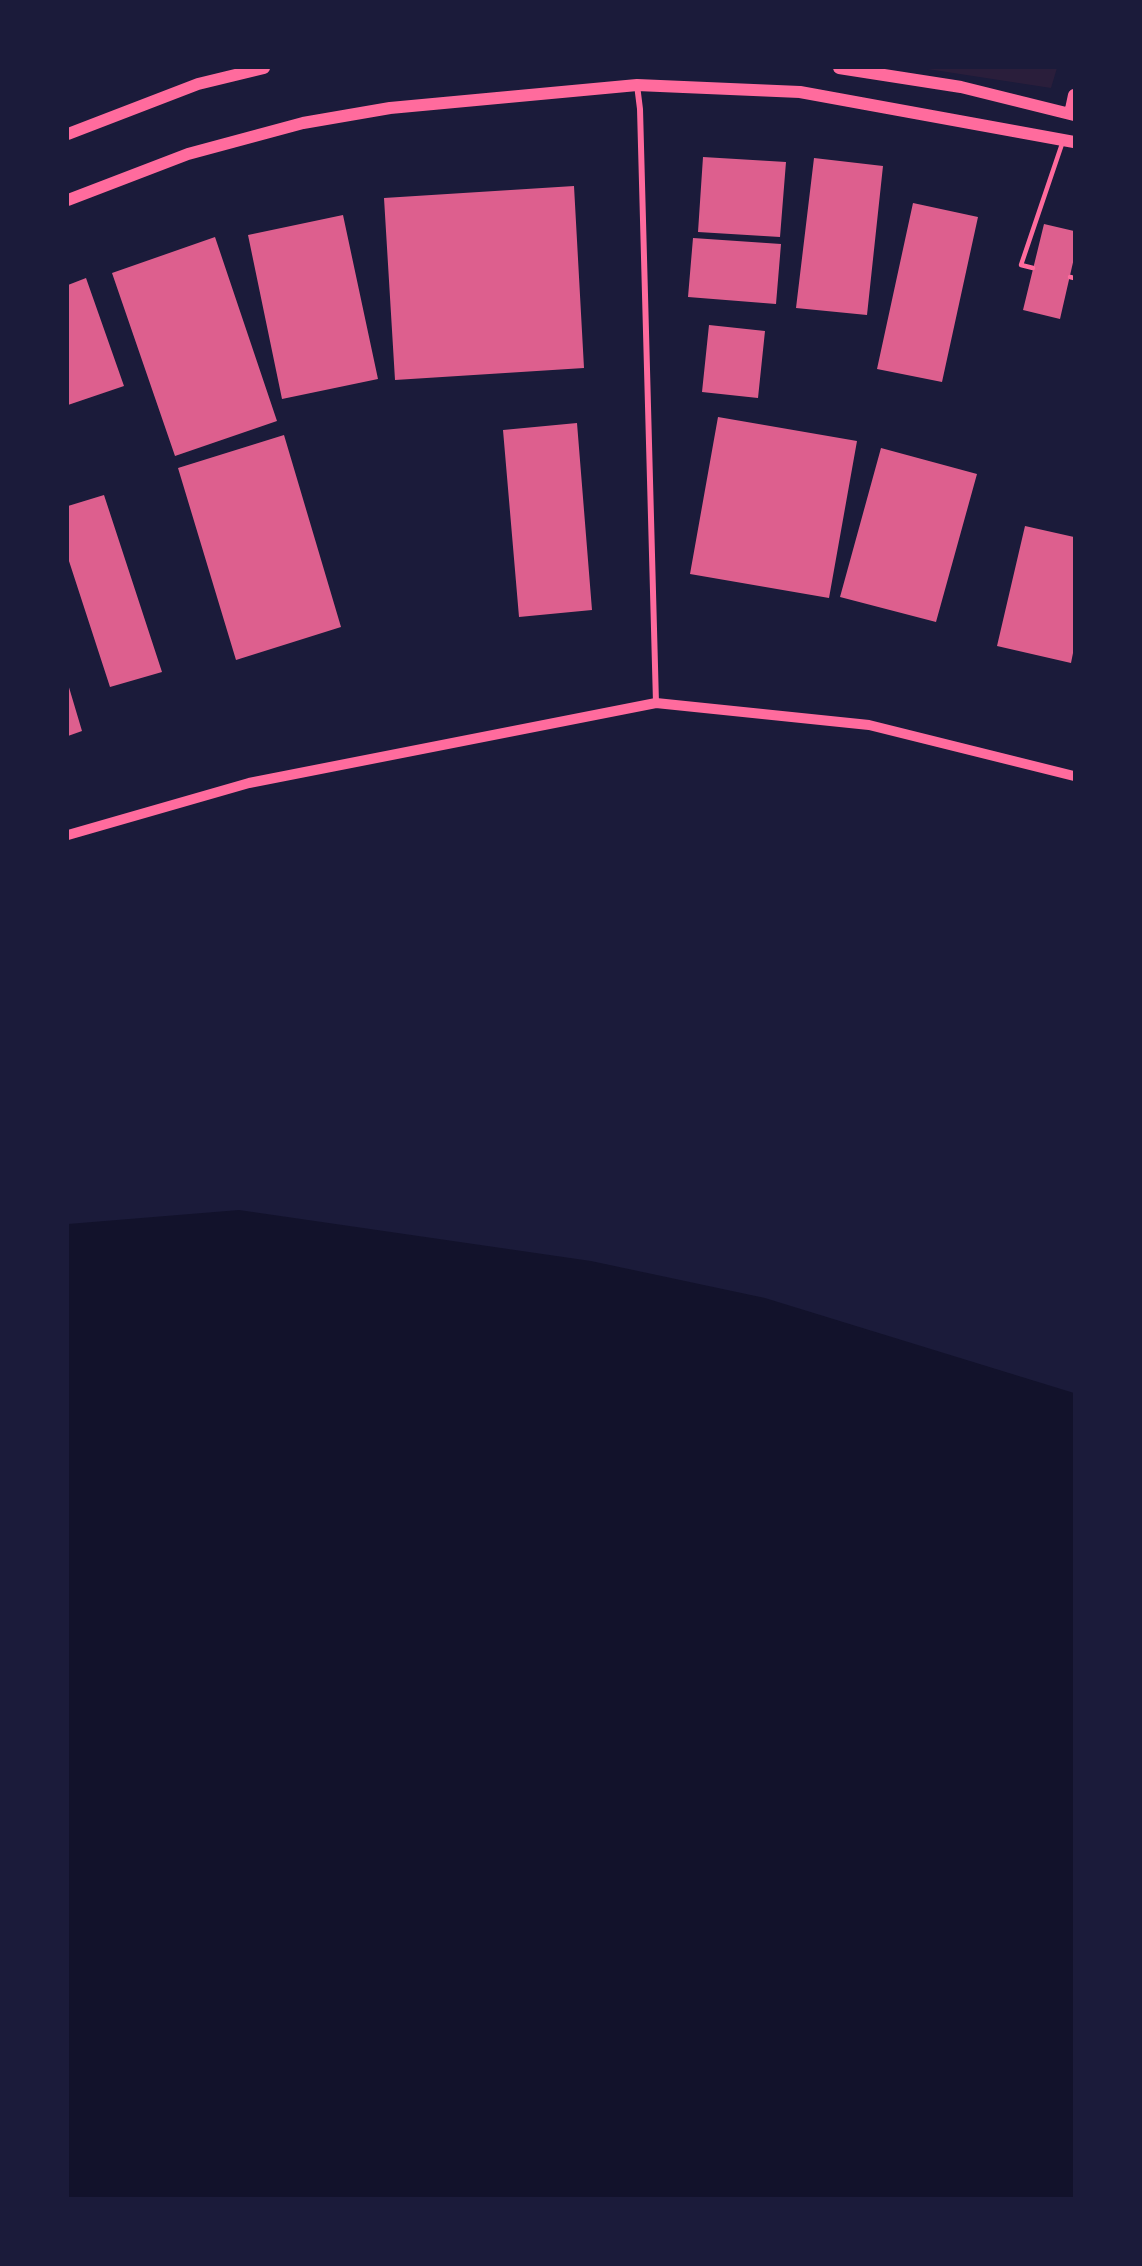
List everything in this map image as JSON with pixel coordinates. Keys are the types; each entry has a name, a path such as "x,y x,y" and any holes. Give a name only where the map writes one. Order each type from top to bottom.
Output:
{"main road":[{"path":"68,134 198,84 264,68"},
{"path":"839,68 961,87 1072,114 1074,95"},
{"path":"68,200 188,154 303,123 390,108 637,85 800,92 1069,141"}],"street":[{"path":"637,85 640,109 656,703"},
{"path":"68,835 249,783 656,703 869,725 1074,776"}],"lane":[{"path":"1033,268 1022,266 1069,141"}],"shaded area":[{"path":"921,68 1057,68 1051,88"},
{"path":"239,1210 591,1261 765,1298 1074,1393 1074,2198 68,2198 68,1224"}],"building":[{"path":"703,157 786,162 780,237 698,232"},
{"path":"814,158 883,166 867,315 796,308"},
{"path":"574,186 584,368 395,380 384,198"},
{"path":"913,203 978,217 942,382 877,369"},
{"path":"343,215 378,379 282,399 248,235"},
{"path":"1044,224 1074,231 1074,258 1060,319 1023,310"},
{"path":"215,237 277,421 175,456 112,273"},
{"path":"693,238 781,244 776,304 688,297"},
{"path":"86,278 124,386 68,405 68,285"},
{"path":"709,325 765,331 758,398 702,392"},
{"path":"718,417 857,441 829,598 690,574"},
{"path":"577,423 592,610 519,617 503,430"},
{"path":"284,435 341,627 236,660 178,468"},
{"path":"881,448 977,474 936,622 840,597"},
{"path":"104,495 162,672 110,687 68,558 68,506"},
{"path":"1025,526 1074,537 1074,648 1071,663 997,646"},
{"path":"68,684 82,731 68,736"}]}
